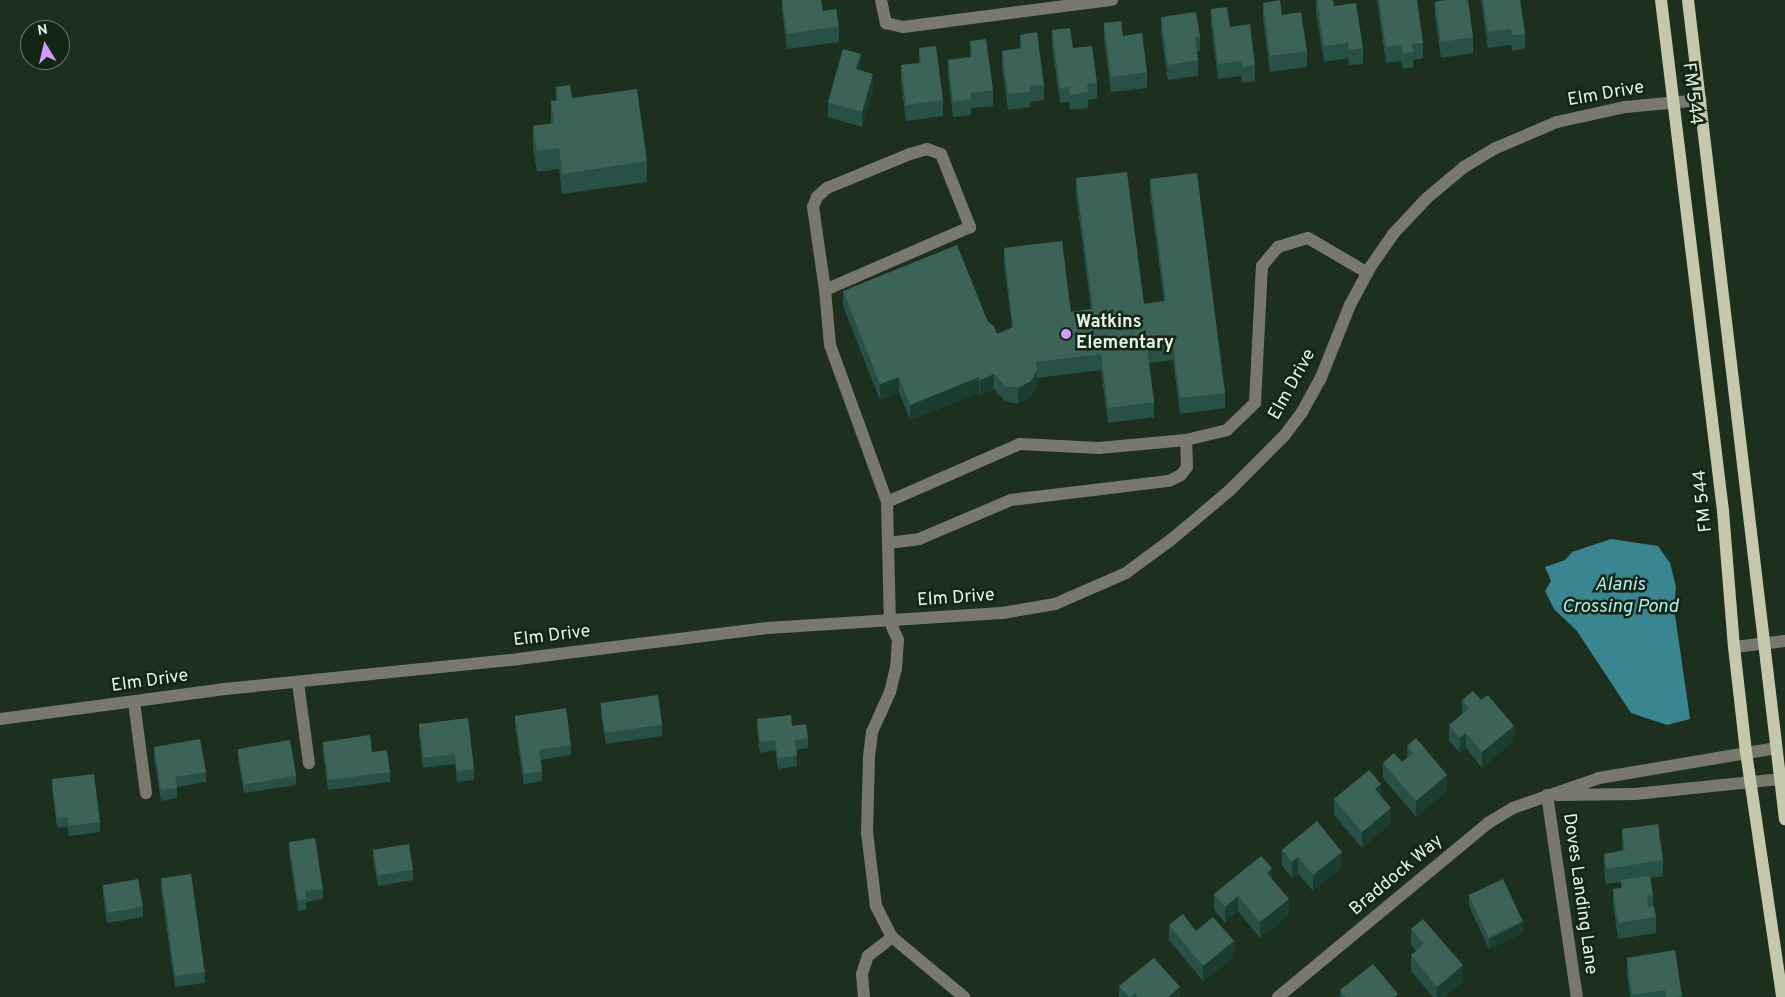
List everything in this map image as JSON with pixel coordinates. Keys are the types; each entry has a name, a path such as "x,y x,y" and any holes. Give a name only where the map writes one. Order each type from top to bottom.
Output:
{"main road":[{"name":"FM 544","path":"1662,0 1723,511 1734,647 1746,752 1782,997"},
{"name":"FM 544","path":"1688,0 1785,820"}],"street":[{"path":"881,0 886,23 903,27 1112,0"},
{"name":"Elm Drive","path":"0,719 768,628 890,622 1002,613 1055,604 1126,572 1172,539 1229,491 1284,436 1302,412 1320,380 1350,305 1393,234 1428,198 1464,167 1496,148 1557,122 1625,107 1701,100"},
{"path":"825,290 970,227 941,154 927,150 910,154 827,188 817,197 813,207 825,290 830,345 887,502 890,622 898,640 896,668 890,692 872,732 869,757 867,832 876,906 892,937 964,997"},
{"path":"887,502 1020,444 1099,448 1186,440 1227,430 1255,403 1262,266 1278,246 1308,238 1368,273"},
{"path":"888,543 919,539 1011,500 1169,481 1181,475 1187,466 1186,440"},
{"path":"1734,647 1785,641"},
{"path":"298,683 309,763"},
{"path":"134,702 146,794"},
{"name":"Braddock Way","path":"1278,997 1488,824 1513,808 1599,778 1776,748"},
{"name":"Braddock Way","path":"1547,795 1635,794 1779,779"},
{"name":"Doves Landing Lane","path":"1547,795 1576,997"},
{"path":"864,997 862,974 868,956 892,937"}],"water":[{"name":"Alanis Crossing Pond","path":"1611,539 1658,546 1670,563 1676,587 1674,608 1690,719 1667,725 1631,713 1577,631 1554,609 1545,591 1551,581 1545,567 1565,560 1572,552"}],"building":[{"path":"782,0 821,0 823,11 836,9 839,26 787,34"},
{"path":"1280,0 1282,15 1301,12 1307,51 1270,56 1263,3"},
{"path":"1317,0 1333,0 1334,6 1356,3 1363,48 1349,50 1348,43 1324,46"},
{"path":"1379,0 1417,0 1423,43 1412,44 1413,52 1403,53 1401,45 1386,47"},
{"path":"1468,0 1473,37 1441,42 1435,2"},
{"path":"1483,0 1520,0 1525,34 1512,35 1511,29 1488,32"},
{"path":"1227,7 1230,27 1250,24 1255,65 1242,67 1241,61 1218,64 1211,9"},
{"path":"1196,12 1200,36 1195,37 1198,60 1168,65 1161,17"},
{"path":"1121,21 1123,36 1142,33 1147,72 1111,77 1104,23"},
{"path":"1070,28 1073,48 1092,46 1097,83 1087,84 1088,92 1070,95 1069,87 1060,88 1052,30"},
{"path":"1037,32 1044,85 1030,86 1030,92 1008,94 1002,51 1022,48 1020,35"},
{"path":"986,39 993,90 970,93 971,99 953,102 948,60 972,57 970,41"},
{"path":"936,46 943,100 906,105 901,65 921,63 919,48"},
{"path":"843,49 861,54 856,69 873,74 862,112 828,102"},
{"path":"570,85 572,98 637,89 647,161 562,174 559,148 537,151 533,126 554,123 551,101 558,100 556,87"},
{"path":"1127,172 1144,304 1166,301 1150,179 1197,173 1225,393 1180,398 1173,344 1147,347 1154,402 1108,408 1101,354 1036,362 1037,370 1031,381 1018,388 1005,386 994,374 980,380 979,377 910,405 899,377 880,384 843,291 957,245 988,322 994,326 997,334 1013,327 1004,248 1062,241 1071,312 1093,309 1076,178"},
{"path":"1473,691 1481,700 1488,695 1514,726 1482,752 1466,733 1460,738 1449,725 1469,709 1462,700"},
{"path":"658,695 662,725 605,733 601,703"},
{"path":"566,708 571,745 539,750 542,771 524,774 515,716"},
{"path":"791,715 792,726 806,724 808,738 795,740 797,756 778,758 775,740 760,742 757,719"},
{"path":"468,718 474,769 457,771 455,754 423,758 419,724"},
{"path":"370,735 372,752 387,750 390,772 328,780 323,742"},
{"path":"1416,738 1447,775 1416,801 1383,763 1394,753 1402,762 1413,753 1407,746"},
{"path":"200,739 206,772 175,777 177,788 161,790 154,747"},
{"path":"290,740 296,775 244,785 238,749"},
{"path":"1369,770 1381,784 1375,789 1391,808 1362,832 1334,799"},
{"path":"94,774 100,822 69,826 67,817 57,818 52,779"},
{"path":"1317,821 1342,852 1313,875 1298,857 1292,862 1282,850"},
{"path":"1658,824 1663,860 1606,869 1604,854 1625,850 1622,829"},
{"path":"315,838 323,889 305,891 306,899 298,901 289,842"},
{"path":"409,844 413,870 378,875 373,850"},
{"path":"1261,856 1272,868 1267,873 1289,899 1260,922 1238,896 1225,907 1214,894"},
{"path":"191,874 205,972 175,976 161,878"},
{"path":"1650,876 1653,895 1647,896 1648,907 1654,906 1656,917 1618,923 1613,889 1622,888 1621,880"},
{"path":"138,879 143,907 107,913 103,885"},
{"path":"1503,879 1523,922 1488,938 1469,895"},
{"path":"1183,914 1196,931 1213,917 1234,941 1203,966 1169,925"},
{"path":"1423,919 1463,965 1437,987 1411,955 1424,944 1411,929"},
{"path":"1675,950 1682,996 1666,997 1665,990 1632,995 1627,958"},
{"path":"1154,958 1180,987 1168,997 1138,997 1135,993 1129,997 1119,986"},
{"path":"1373,964 1398,994 1394,997 1346,997 1340,990"}],"place":[{"name":"Watkins Elementary","path":"1066,334"}]}
